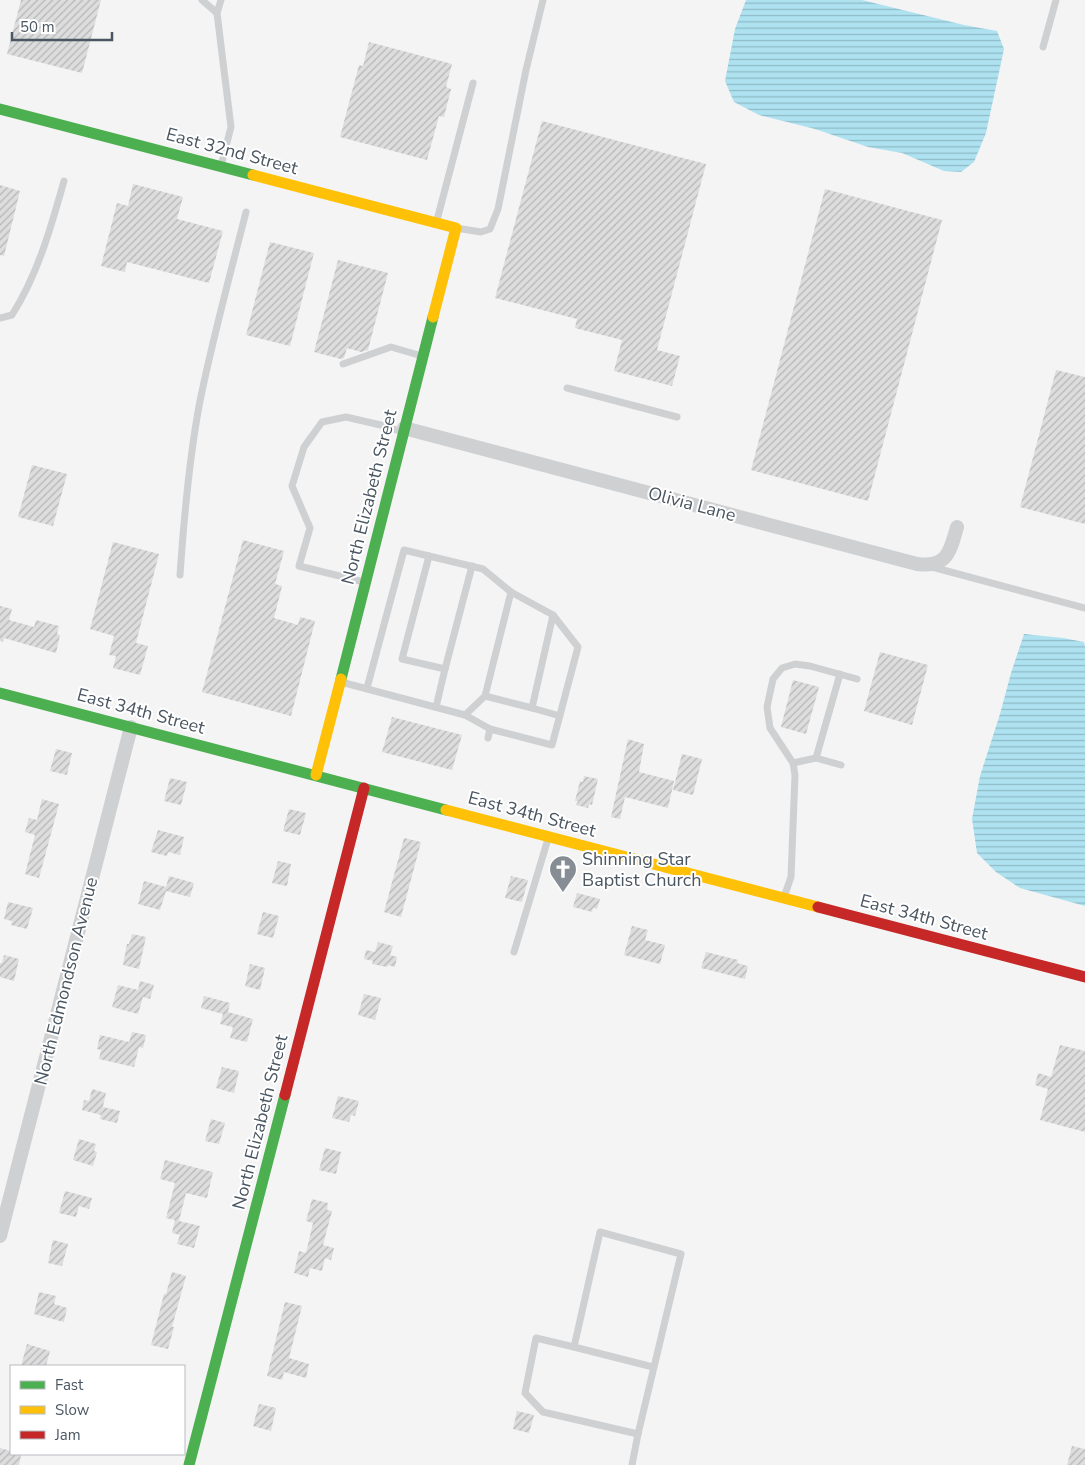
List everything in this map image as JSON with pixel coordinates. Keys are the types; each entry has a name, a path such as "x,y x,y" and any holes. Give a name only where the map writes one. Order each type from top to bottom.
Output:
{"street":[{"name":"East 32nd Street","path":"0,109 456,228"},
{"name":"North Elizabeth Street","path":"316,775 456,228"},
{"name":"Olivia Lane","path":"404,430 926,566"},
{"path":"926,566 942,561 948,554 957,527"},
{"name":"East 34th Street","path":"0,693 1085,977"},
{"name":"North Edmondson Avenue","path":"0,1236 131,727"},
{"name":"North Elizabeth Street","path":"189,1465 364,788"}],"lane":[{"path":"202,0 217,13"},
{"path":"221,0 217,13 231,127 221,167"},
{"path":"456,228 481,232 490,229 498,209 526,70 543,0"},
{"path":"1043,47 1056,0"},
{"path":"436,223 474,83"},
{"path":"0,318 12,315 25,295 46,240 64,181"},
{"path":"180,575 186,494 200,403 215,333 246,212"},
{"path":"343,364 391,347 422,356"},
{"path":"567,388 677,416"},
{"path":"365,582 299,566 310,528 292,486 304,447 322,422 346,417 404,430"},
{"path":"340,681 465,715 490,729 552,745 578,648 552,615 511,592 484,569 404,550 367,688"},
{"path":"429,556 402,659 445,669"},
{"path":"436,707 472,566"},
{"path":"926,566 1085,608"},
{"path":"465,715 485,696 511,592"},
{"path":"532,708 552,615"},
{"path":"784,898 791,877 795,775 793,763 770,728 767,708 773,679 782,668 795,664 810,666 857,679"},
{"path":"816,758 840,674"},
{"path":"485,696 560,716"},
{"path":"488,738 490,729"},
{"path":"793,763 816,758 841,765"},
{"path":"514,952 548,836"},
{"path":"574,1347 600,1232 681,1254 653,1367 632,1465"},
{"path":"638,1434 543,1412 525,1393 536,1338 653,1367"}],"water":[{"path":"746,0 862,0 964,25 997,31 1004,49 986,133 974,162 961,172 944,171 902,153 868,147 815,129 759,115 734,102 725,81 735,29"},
{"path":"1024,634 1084,642 1085,906 1020,888 996,872 977,853 972,819 980,776"}],"building":[{"path":"21,0 101,0 82,73 7,54"},
{"path":"369,42 452,64 446,87 451,89 444,117 439,116 427,160 340,137 359,65 363,66"},
{"path":"542,121 706,164 657,350 680,356 672,386 614,371 622,340 575,328 577,319 495,298"},
{"path":"133,184 183,197 177,219 223,231 209,283 127,262 125,272 101,266 117,203 128,206"},
{"path":"0,185 20,191 4,256 0,255"},
{"path":"825,189 942,220 868,501 751,470"},
{"path":"270,242 314,253 290,346 246,335"},
{"path":"338,260 388,273 368,350 361,352 347,348 344,358 341,359 314,352"},
{"path":"1056,370 1085,377 1085,524 1020,507"},
{"path":"32,465 67,474 53,526 18,517"},
{"path":"243,540 284,551 275,584 282,586 274,618 298,625 300,617 315,621 291,716 202,692"},
{"path":"113,542 159,554 136,643 148,646 140,675 113,668 116,656 109,655 114,636 90,629"},
{"path":"0,606 12,609 9,620 34,627 36,620 59,626 57,634 60,635 56,653 4,638 3,642 0,641"},
{"path":"880,652 928,665 912,725 864,711"},
{"path":"793,680 819,687 806,734 781,727"},
{"path":"392,717 462,735 452,770 382,752"},
{"path":"628,739 644,744 639,772 674,781 668,808 625,797 620,819 611,817"},
{"path":"56,749 72,753 67,775 50,771"},
{"path":"682,754 702,759 693,795 673,790"},
{"path":"584,776 598,779 592,805 589,804 588,808 576,805 578,801 575,801 580,781 583,782"},
{"path":"170,778 187,782 181,805 164,801"},
{"path":"42,799 59,804 39,878 25,874 35,835 25,832 29,818 37,820"},
{"path":"289,809 306,813 300,835 283,831"},
{"path":"158,830 184,837 180,855 168,852 167,856 151,852"},
{"path":"404,838 421,842 401,917 384,912"},
{"path":"278,861 291,864 287,886 272,883"},
{"path":"169,876 194,883 190,897 166,891 160,910 138,904 144,881 166,887"},
{"path":"511,876 528,880 522,902 505,898"},
{"path":"577,893 600,899 597,909 593,908 592,912 573,907"},
{"path":"8,902 33,908 27,929 11,925 12,921 4,919"},
{"path":"263,912 279,916 273,938 257,934"},
{"path":"632,926 648,930 645,940 665,945 660,964 624,955"},
{"path":"132,934 146,937 139,969 123,965 127,944 129,944"},
{"path":"378,942 393,946 390,955 397,957 395,967 372,964 373,961 364,959 366,950 375,952"},
{"path":"706,952 738,960 737,963 748,966 745,979 701,968"},
{"path":"4,955 19,959 14,981 0,977 0,963 2,963"},
{"path":"250,964 265,968 260,990 245,986"},
{"path":"140,981 154,985 150,999 143,997 138,1014 112,1007 118,985 138,990"},
{"path":"364,994 381,998 375,1020 358,1015"},
{"path":"204,996 230,1003 228,1012 253,1019 247,1042 230,1038 233,1027 220,1024 223,1014 201,1008"},
{"path":"132,1032 146,1035 143,1048 139,1047 134,1067 99,1059 101,1050 97,1049 100,1035 129,1042"},
{"path":"1060,1045 1085,1051 1085,1132 1040,1120 1048,1089 1035,1085 1038,1073 1051,1077"},
{"path":"222,1067 239,1071 234,1093 216,1088"},
{"path":"92,1089 106,1093 101,1115 82,1110 84,1100 89,1101"},
{"path":"338,1096 359,1101 355,1116 351,1115 349,1122 332,1118"},
{"path":"103,1107 120,1111 117,1123 100,1119"},
{"path":"211,1119 225,1123 219,1144 205,1141"},
{"path":"79,1139 96,1144 94,1151 97,1152 93,1166 73,1160"},
{"path":"325,1148 341,1152 336,1174 319,1170"},
{"path":"165,1160 213,1172 207,1198 186,1193 179,1221 200,1226 194,1248 177,1244 180,1235 172,1233 175,1220 166,1218 175,1183 160,1179"},
{"path":"65,1191 92,1198 89,1209 79,1206 76,1217 59,1213"},
{"path":"312,1199 328,1203 327,1210 332,1211 323,1245 334,1248 331,1260 325,1258 322,1271 310,1268 308,1277 294,1273 299,1251 306,1253 313,1223 306,1221"},
{"path":"53,1240 68,1244 62,1266 48,1263"},
{"path":"172,1272 186,1276 168,1349 151,1345 164,1294 166,1294"},
{"path":"39,1292 56,1296 54,1304 67,1308 64,1322 34,1314"},
{"path":"285,1302 302,1306 289,1358 309,1364 306,1378 284,1372 282,1380 267,1376"},
{"path":"27,1344 50,1351 46,1365 21,1365"},
{"path":"259,1404 276,1408 271,1431 253,1426"},
{"path":"517,1411 534,1415 529,1433 513,1429"},
{"path":"1072,1446 1085,1449 1085,1465 1067,1465"},
{"path":"0,1448 10,1451 10,1455 21,1455 19,1465 0,1465"}],"traffic: fast":[{"path":"0,109 253,175"},
{"path":"341,679 433,317"},
{"path":"0,693 446,810"},
{"path":"189,1465 285,1095"}],"traffic: slow":[{"path":"253,175 456,228 433,317"},
{"path":"316,775 341,679"},
{"path":"446,810 818,907"}],"traffic: jam":[{"path":"285,1095 364,788"},
{"path":"818,907 1085,977"}],"place":[{"name":"Shinning Star Baptist Church","path":"563,893"}]}
